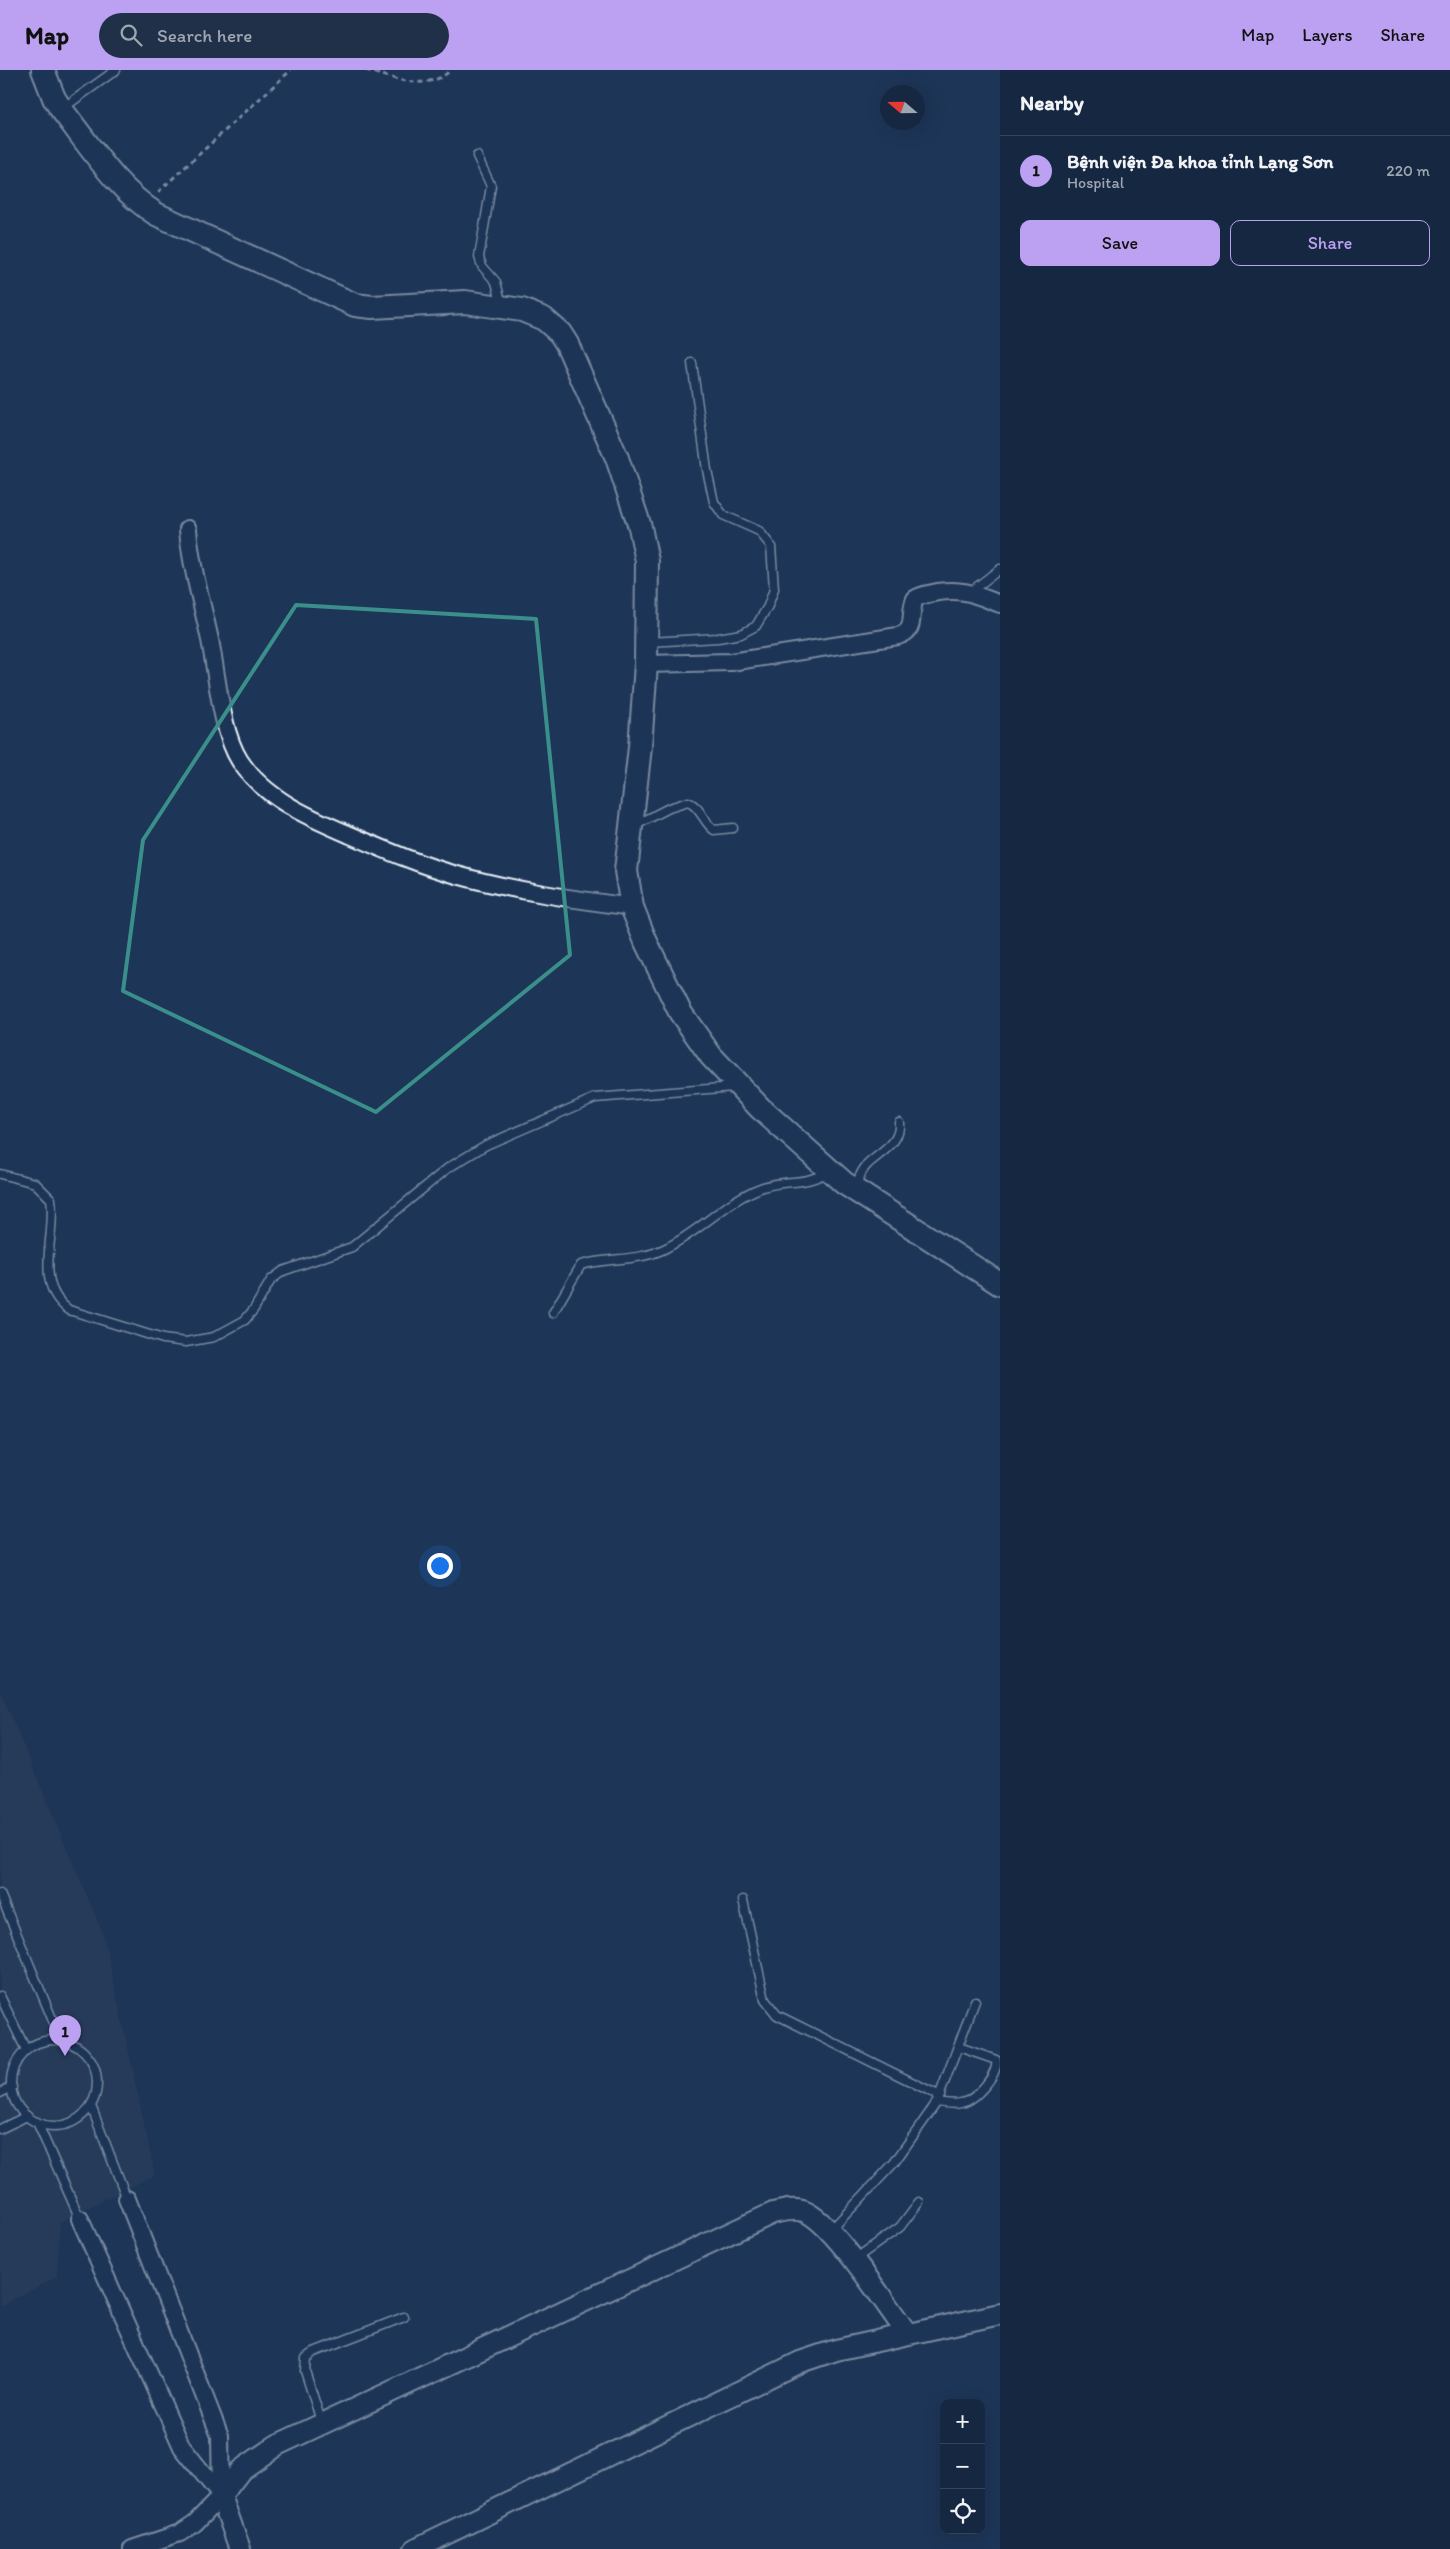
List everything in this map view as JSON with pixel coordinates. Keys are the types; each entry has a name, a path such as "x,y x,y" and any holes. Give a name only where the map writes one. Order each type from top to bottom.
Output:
{"main road":[{"path":"44,70 54,98 61,109 117,181 143,206 169,220 354,305 465,302 522,310 540,316 553,325 567,344 616,458 640,527 648,578 647,653 640,747 626,871 632,907 646,942 680,1012 711,1056 738,1087 828,1171 854,1190 1000,1284"}],"street":[{"path":"188,529 194,578 210,638 219,692 233,749 240,761 270,793 335,829 423,864 465,877 519,889 632,907"},
{"path":"647,653 731,662 906,634 911,628 912,604 920,596 960,589 1000,604"},
{"path":"127,2199 220,2436 221,2496 240,2549"},
{"path":"132,2549 180,2533 195,2523 221,2496 241,2470 262,2454 322,2424 773,2213 787,2210 804,2211 818,2220 853,2260 907,2333"},
{"path":"80,2218 182,2447 221,2496"},
{"path":"415,2549 800,2362 836,2350 1000,2314"}],"lane":[{"path":"61,109 116,70"},
{"path":"477,156 491,186 479,258 482,266 496,282 502,307"},
{"path":"647,653 741,634 756,626 768,606 774,589 771,546 759,531 724,516 714,502 707,470 692,363"},
{"path":"970,592 1000,569"},
{"path":"630,828 669,808 688,802 695,805 707,826 714,830 733,828"},
{"path":"0,1174 35,1184 51,1199 48,1284 60,1304 69,1310 163,1339 199,1340 231,1329 245,1320 272,1280 282,1271 352,1247 448,1168 486,1146 595,1098 738,1087"},
{"path":"854,1190 862,1171 884,1152 897,1136 898,1122"},
{"path":"553,1313 581,1265 655,1253 682,1239 729,1204 746,1194 780,1182 810,1181 828,1171"},
{"path":"0,1894 61,2040"},
{"path":"743,1900 765,2000 769,2008 777,2015 939,2099 961,2104 969,2100 994,2074 997,2066 996,2060 989,2056 959,2047"},
{"path":"0,1996 26,2050"},
{"path":"829,2232 894,2163 939,2099 975,2002"},
{"path":"61,2040 83,2050 91,2060 97,2082 91,2106 73,2122 61,2125 37,2122 26,2116 17,2103 12,2087 14,2067 26,2050 37,2043 61,2040"},
{"path":"0,2093 12,2087"},
{"path":"91,2106 127,2199"},
{"path":"0,2129 26,2116"},
{"path":"37,2122 80,2218"},
{"path":"853,2260 900,2227 919,2202"},
{"path":"322,2424 305,2371 306,2358 314,2352 404,2318"}],"path":[{"path":"143,206 291,70"},
{"path":"366,70 409,82 424,83 434,81 451,70"}],"highlighted area":[{"path":"296,605 536,619 570,955 376,1112 123,991 143,840"}],"shaded area":[{"path":"0,1690 104,1936 155,2175 60,2222 57,2277 0,2306"}],"place":[{"name":"Bệnh viện Đa khoa tỉnh Lạng Sơn","path":"65,2056"}]}
